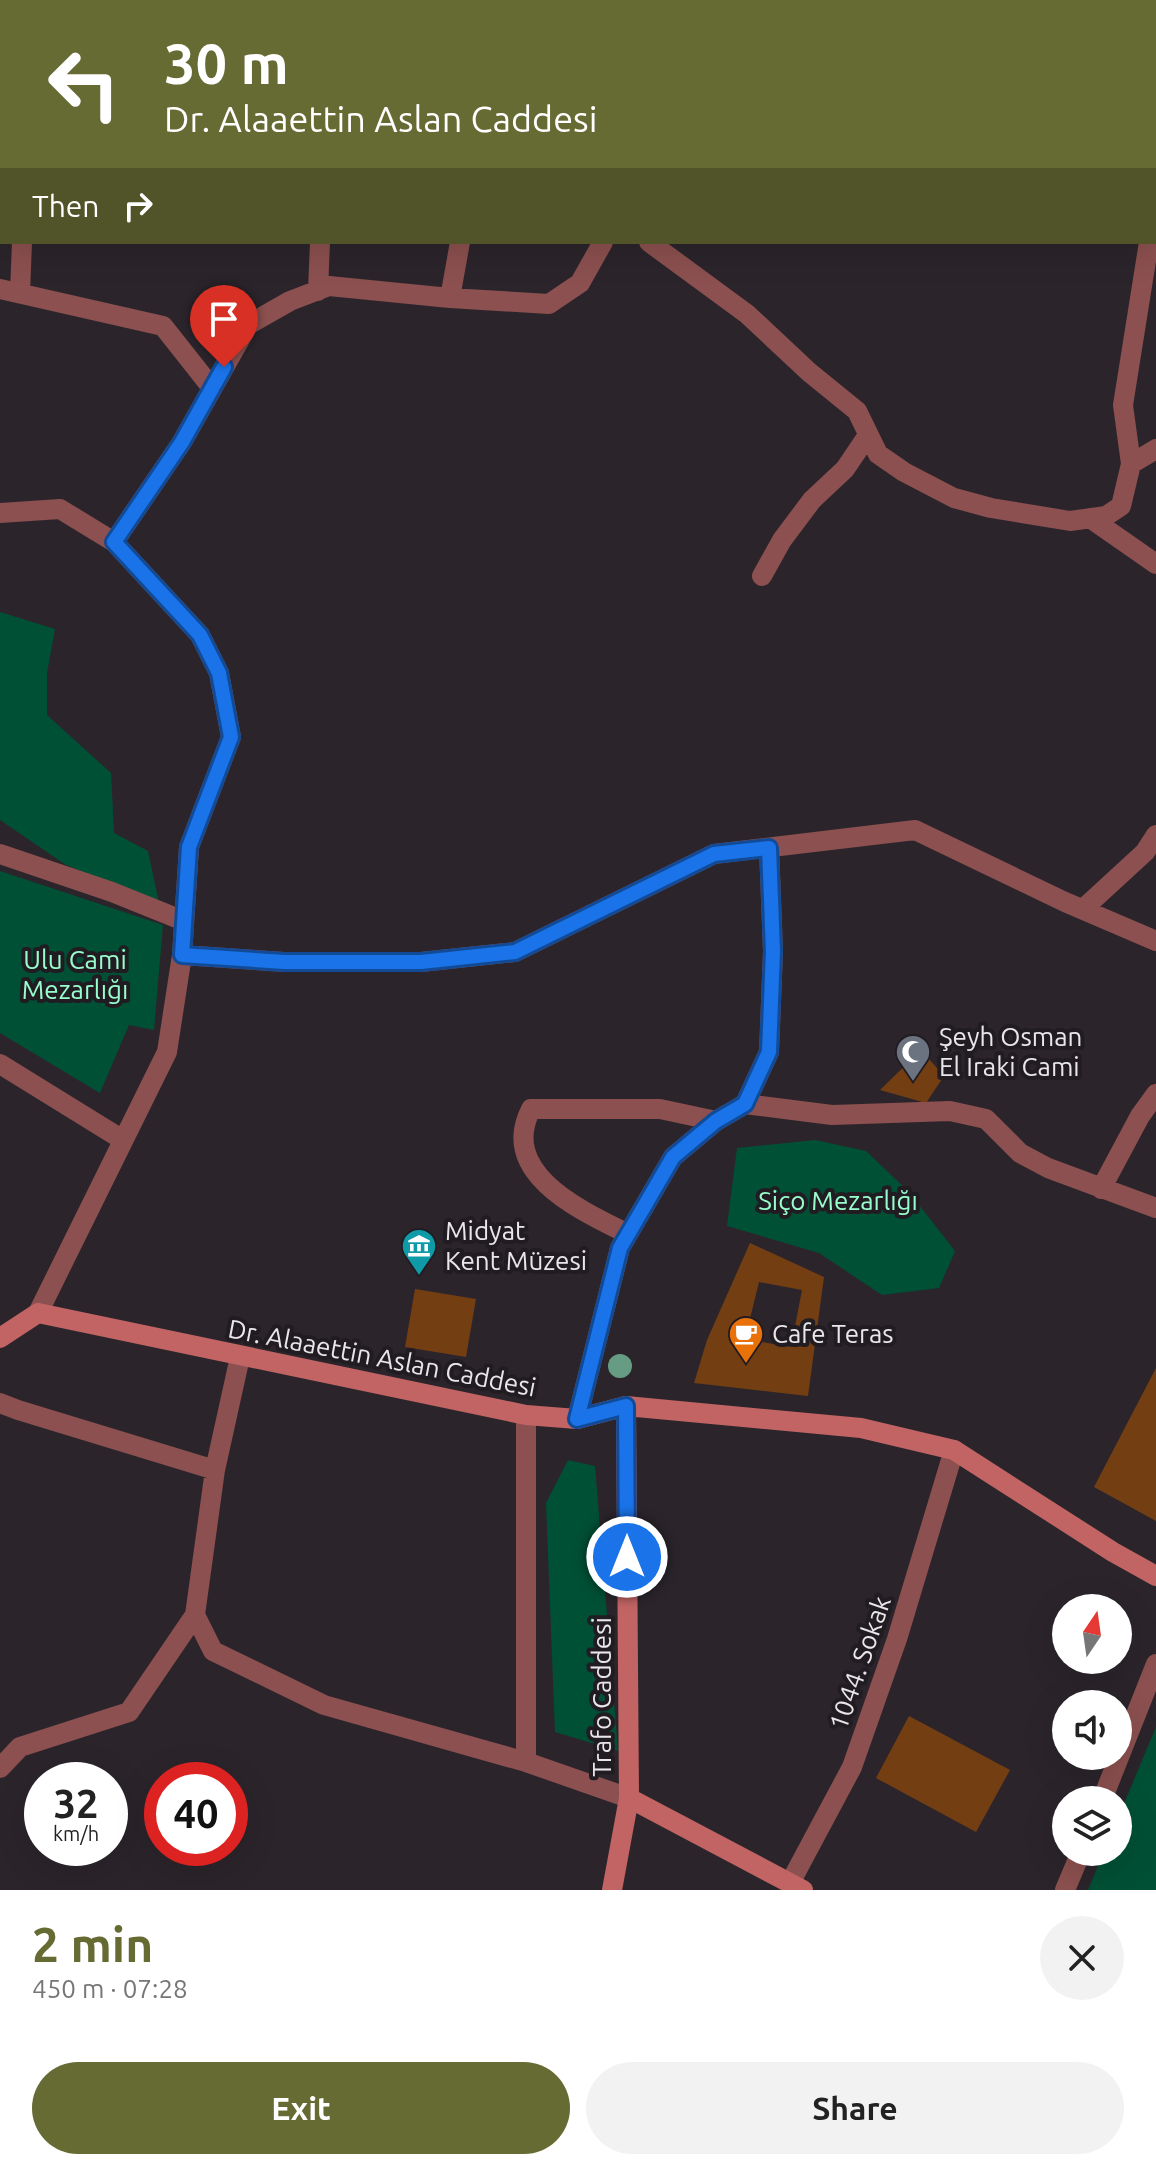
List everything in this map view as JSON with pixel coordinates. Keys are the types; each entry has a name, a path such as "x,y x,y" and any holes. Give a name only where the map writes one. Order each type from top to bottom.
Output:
{"street":[{"path":"22,244 10,291 163,326 212,388"},
{"path":"318,291 320,244"},
{"path":"450,298 460,244"},
{"path":"114,542 182,442 248,325 290,301 329,286 549,304 580,283 602,244"},
{"path":"652,244 747,314 809,372 857,411 878,454 904,472 954,498 991,508 1070,521 1106,516 1121,506 1131,464 1123,405 1149,244"},
{"path":"762,576 782,540 812,500 845,469 868,435"},
{"path":"1131,464 1156,449"},
{"path":"0,513 60,509 114,542 200,635 219,673 231,737 189,847 182,955 167,1052 38,1313 0,1338"},
{"path":"1090,518 1156,564"},
{"path":"182,955 284,962 421,962 515,952 714,854 915,830 1156,941"},
{"path":"1083,909 1145,852 1156,835"},
{"path":"577,1419 620,1248 673,1157 716,1121 745,1104 769,1052 773,951 769,848"},
{"path":"0,854 112,892 184,921"},
{"path":"0,1064 123,1140"},
{"path":"1101,1189 1140,1116 1156,1094"},
{"path":"745,1104 832,1115 950,1111 986,1119 1020,1153 1048,1168 1156,1208"},
{"path":"628,1234 571,1206 542,1179 523,1152 524,1121 531,1109 660,1109 716,1121"},
{"name":"Dr. Alaaettin Aslan Caddesi","path":"38,1313 526,1415 577,1419 626,1406 861,1428 954,1450 1156,1576"},
{"path":"0,1768 20,1747 129,1712 195,1615 215,1470 240,1357"},
{"path":"0,1403 215,1470"},
{"name":"Trafo Caddesi","path":"612,1890 629,1798 626,1406"},
{"path":"526,1415 526,1762"},
{"name":"1044. Sokak","path":"796,1887 852,1767 897,1639 954,1450"},
{"path":"195,1615 213,1651 324,1705 526,1762 629,1798 796,1887"},
{"path":"1109,1786 1148,1706 1156,1664"},
{"path":"1065,1890 1075,1866"}],"green space":[{"path":"0,612 55,629 47,673 47,715 111,773 114,833 148,851 159,903 66,865 0,820"},
{"name":"Ulu Cami Mezarlığı","path":"0,871 163,925 154,1030 129,1025 100,1093 0,1033"},
{"name":"Siço Mezarlığı","path":"815,1140 866,1151 909,1192 955,1251 939,1288 882,1295 819,1253 727,1226 737,1148"},
{"path":"568,1460 595,1466 618,1751 555,1732 546,1503"},
{"path":"1156,1727 1156,1890 1088,1890 1098,1866 1132,1866 1131,1786"}],"building":[{"name":"Şeyh Osman El Iraki Cami","path":"921,1050 944,1076 926,1103 880,1090"},
{"path":"750,1243 824,1277 808,1396 694,1383 707,1340","holes":["759,1282 802,1290 791,1347 745,1339"]},
{"path":"415,1289 476,1299 466,1357 405,1347"},
{"path":"1156,1368 1156,1521 1094,1487"},
{"path":"909,1716 1010,1770 976,1832 876,1778"}],"place":[{"name":"Şeyh Osman El Iraki Cami","path":"913,1083"},
{"name":"Midyat Kent Müzesi","path":"419,1277"},
{"name":"Cafe Teras","path":"746,1365"}],"route":[{"path":"224,367 182,442 114,542 200,635 219,673 231,737 189,847 182,955 284,962 421,962 515,952 714,854 769,848 773,951 769,1052 745,1104 716,1121 673,1157 620,1248 577,1419 626,1406 627,1557"}]}
